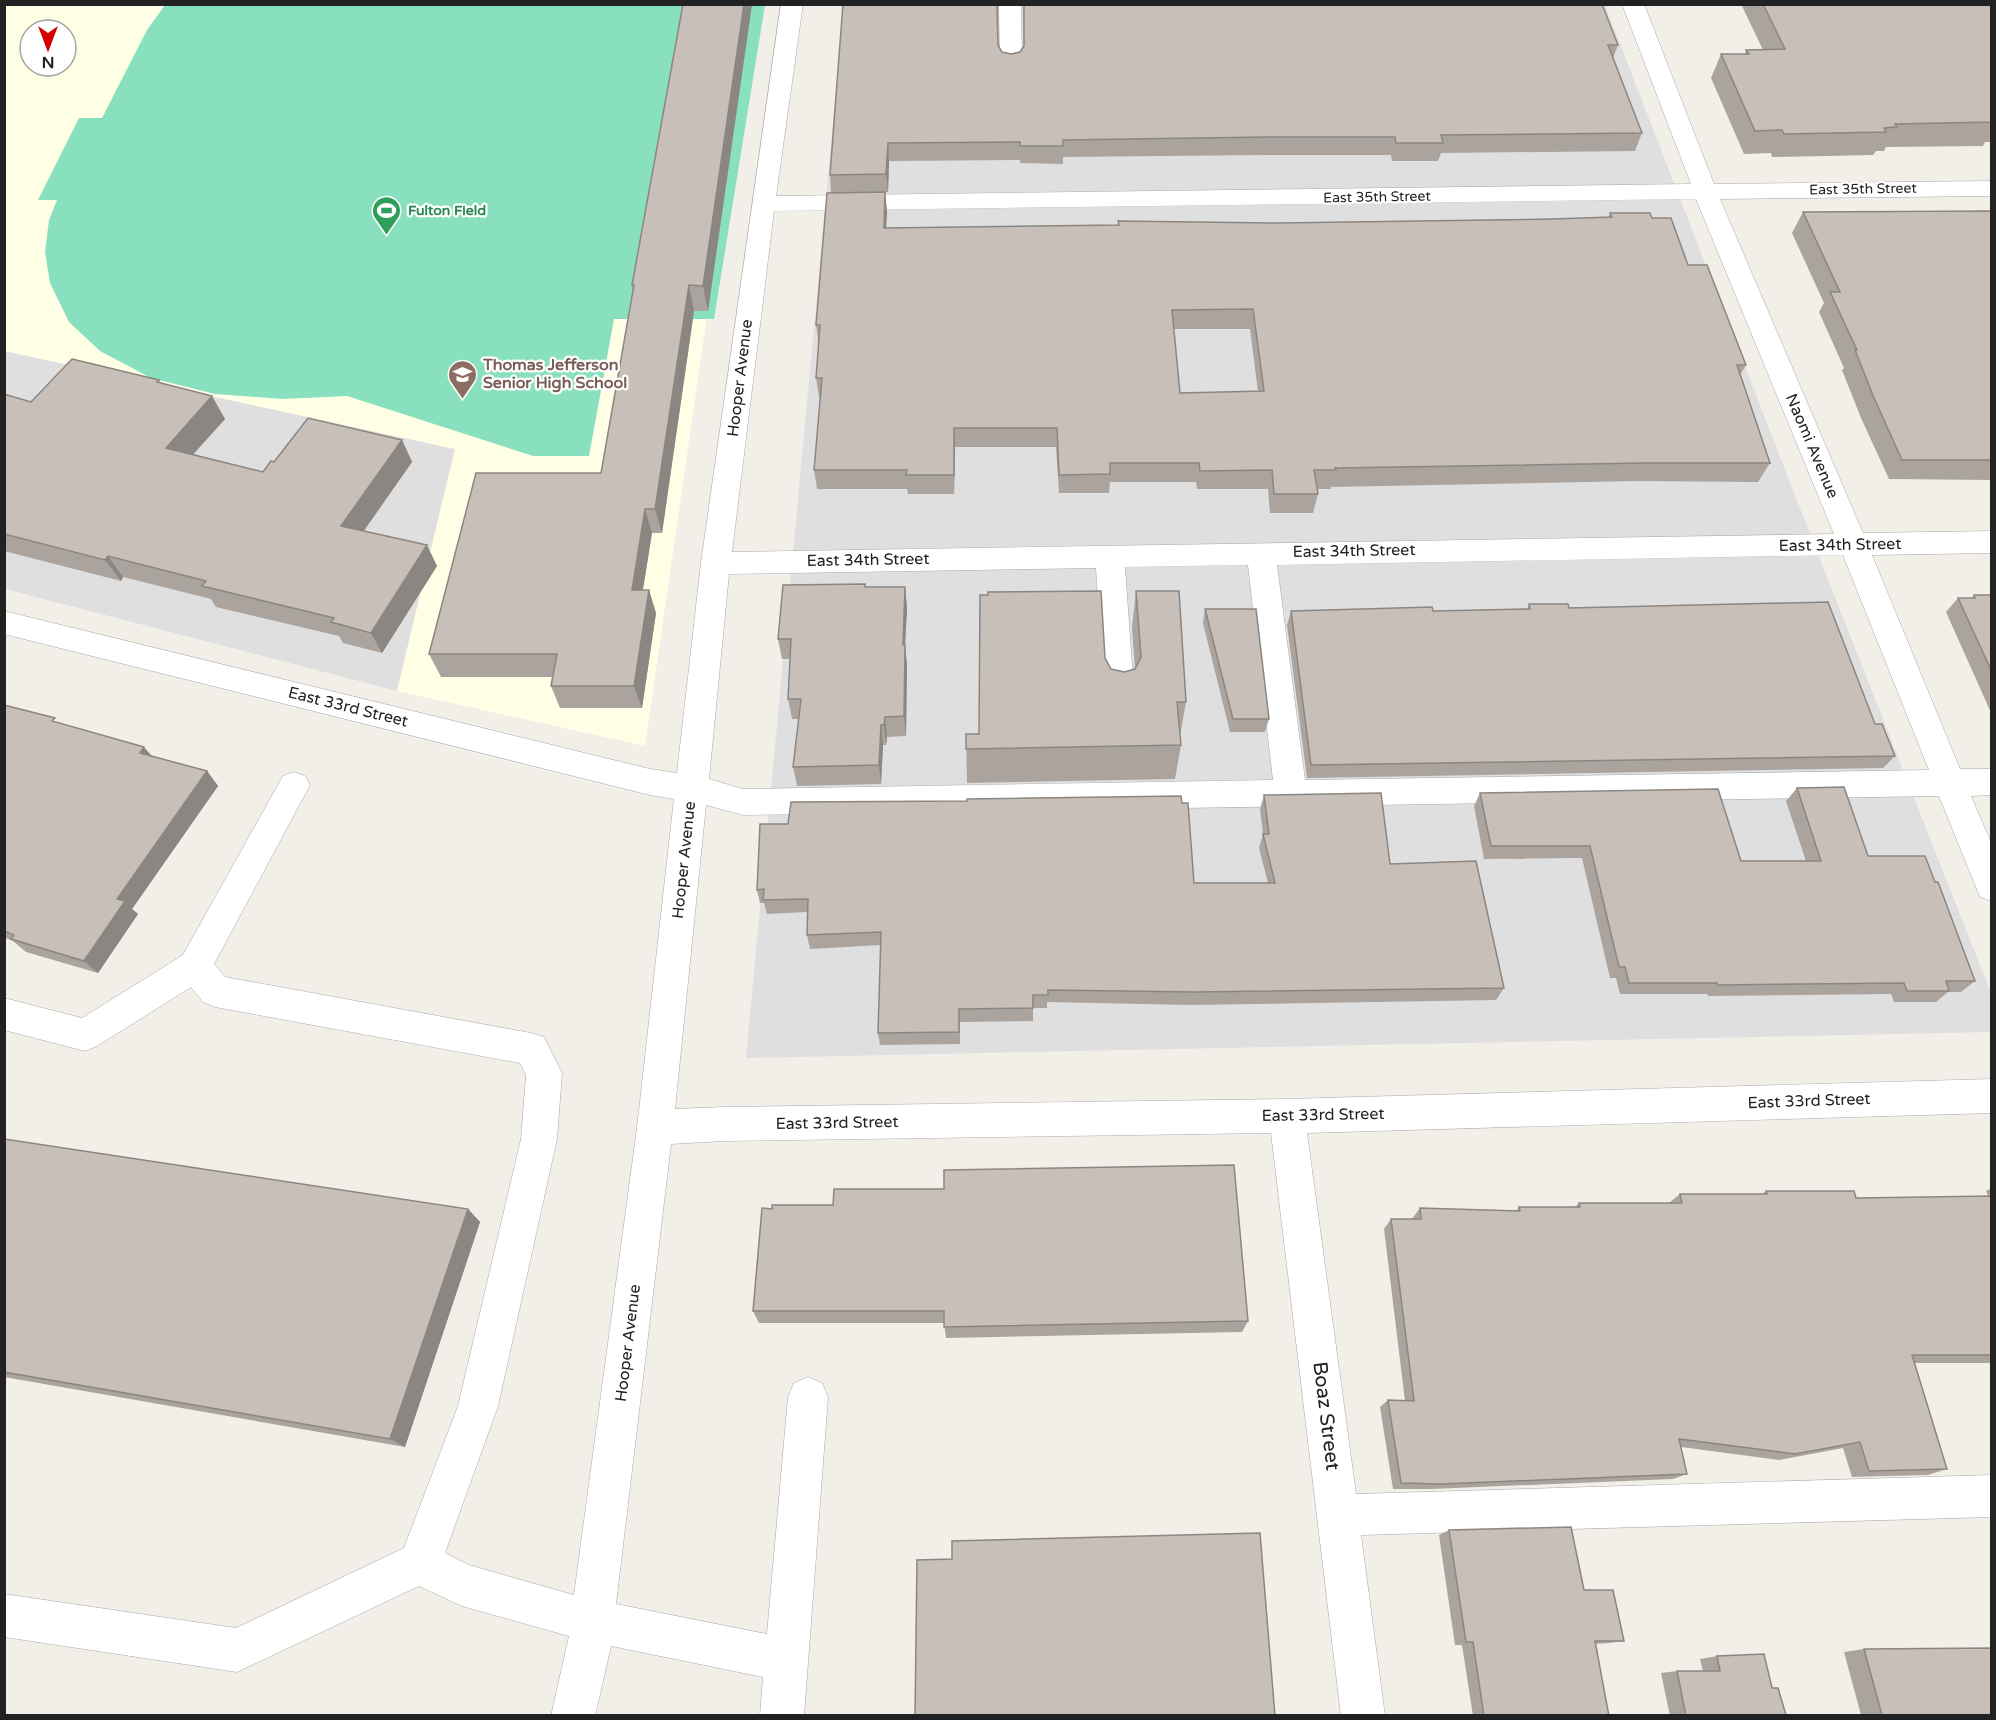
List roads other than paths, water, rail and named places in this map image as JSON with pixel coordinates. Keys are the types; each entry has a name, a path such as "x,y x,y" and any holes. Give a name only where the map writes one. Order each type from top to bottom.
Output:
{"street":[{"name":"Hooper Avenue","path":"573,1716 588,1653 655,1128 716,563 792,4"},
{"path":"1010,4 1011,63"},
{"name":"Naomi Avenue","path":"1633,4 1706,192 1853,544 1992,888"},
{"name":"East 35th Street","path":"763,204 1992,188"},
{"name":"East 34th Street","path":"716,563 1261,552 1992,542"},
{"path":"1261,552 1285,735 1290,793"},
{"path":"1110,556 1119,693"},
{"name":"East 33rd Street","path":"4,622 650,782 691,788 743,802 1992,782"},
{"path":"4,1014 85,1035 195,966 294,785"},
{"path":"4,1615 237,1650 420,1563 478,1406 539,1138 544,1073 531,1049 214,991 195,966"},
{"name":"East 33rd Street","path":"655,1128 724,1124 1287,1116 1992,1096"},
{"name":"Boaz Street","path":"1287,1116 1363,1716"},
{"path":"782,1716 808,1397"},
{"path":"1339,1515 1992,1496"},
{"path":"420,1563 462,1585 592,1621 787,1660"}],"place":[{"name":"Fulton Field","path":"387,236"},
{"name":"Thomas Jefferson Senior High School","path":"462,400"}]}
